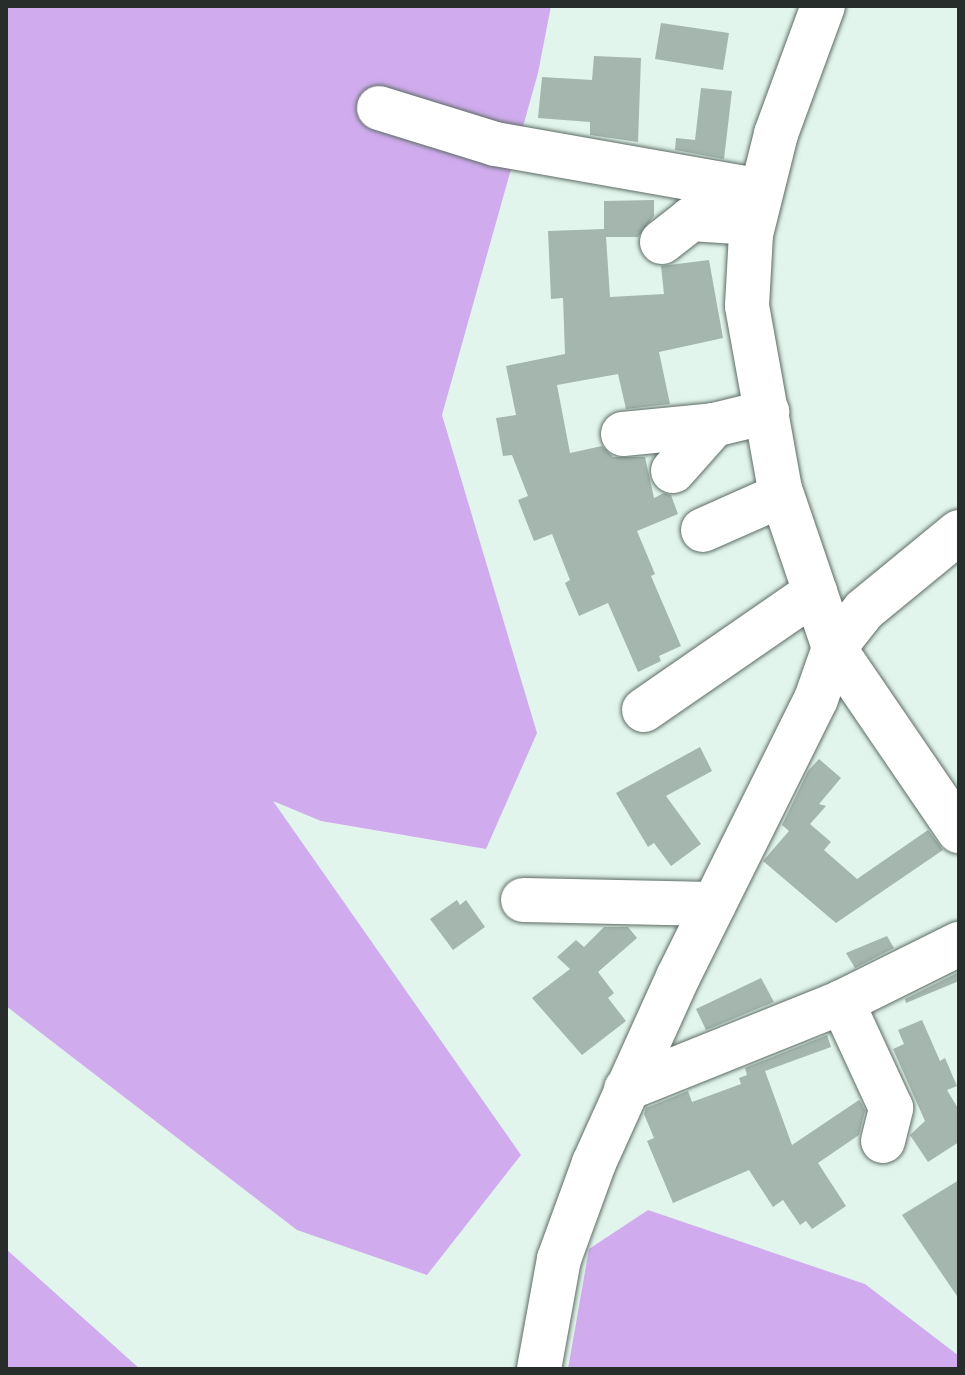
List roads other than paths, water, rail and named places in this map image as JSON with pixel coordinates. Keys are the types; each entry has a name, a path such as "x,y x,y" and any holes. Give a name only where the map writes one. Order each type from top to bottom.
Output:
{"street":[{"path":"823,6 776,134 757,207 747,306 782,495 834,648 959,831"},
{"path":"379,108 495,144 757,207"},
{"path":"662,242 691,219 757,207"},
{"path":"623,434 714,425 767,412"},
{"path":"673,471 714,425"},
{"path":"703,530 782,495"},
{"path":"539,1369 559,1259 594,1163 714,904 816,699 834,648 864,610 959,532"},
{"path":"644,710 815,592"},
{"path":"523,900 714,904"},
{"path":"626,1089 842,1002 959,944"},
{"path":"842,1002 891,1108 883,1141"}]}
